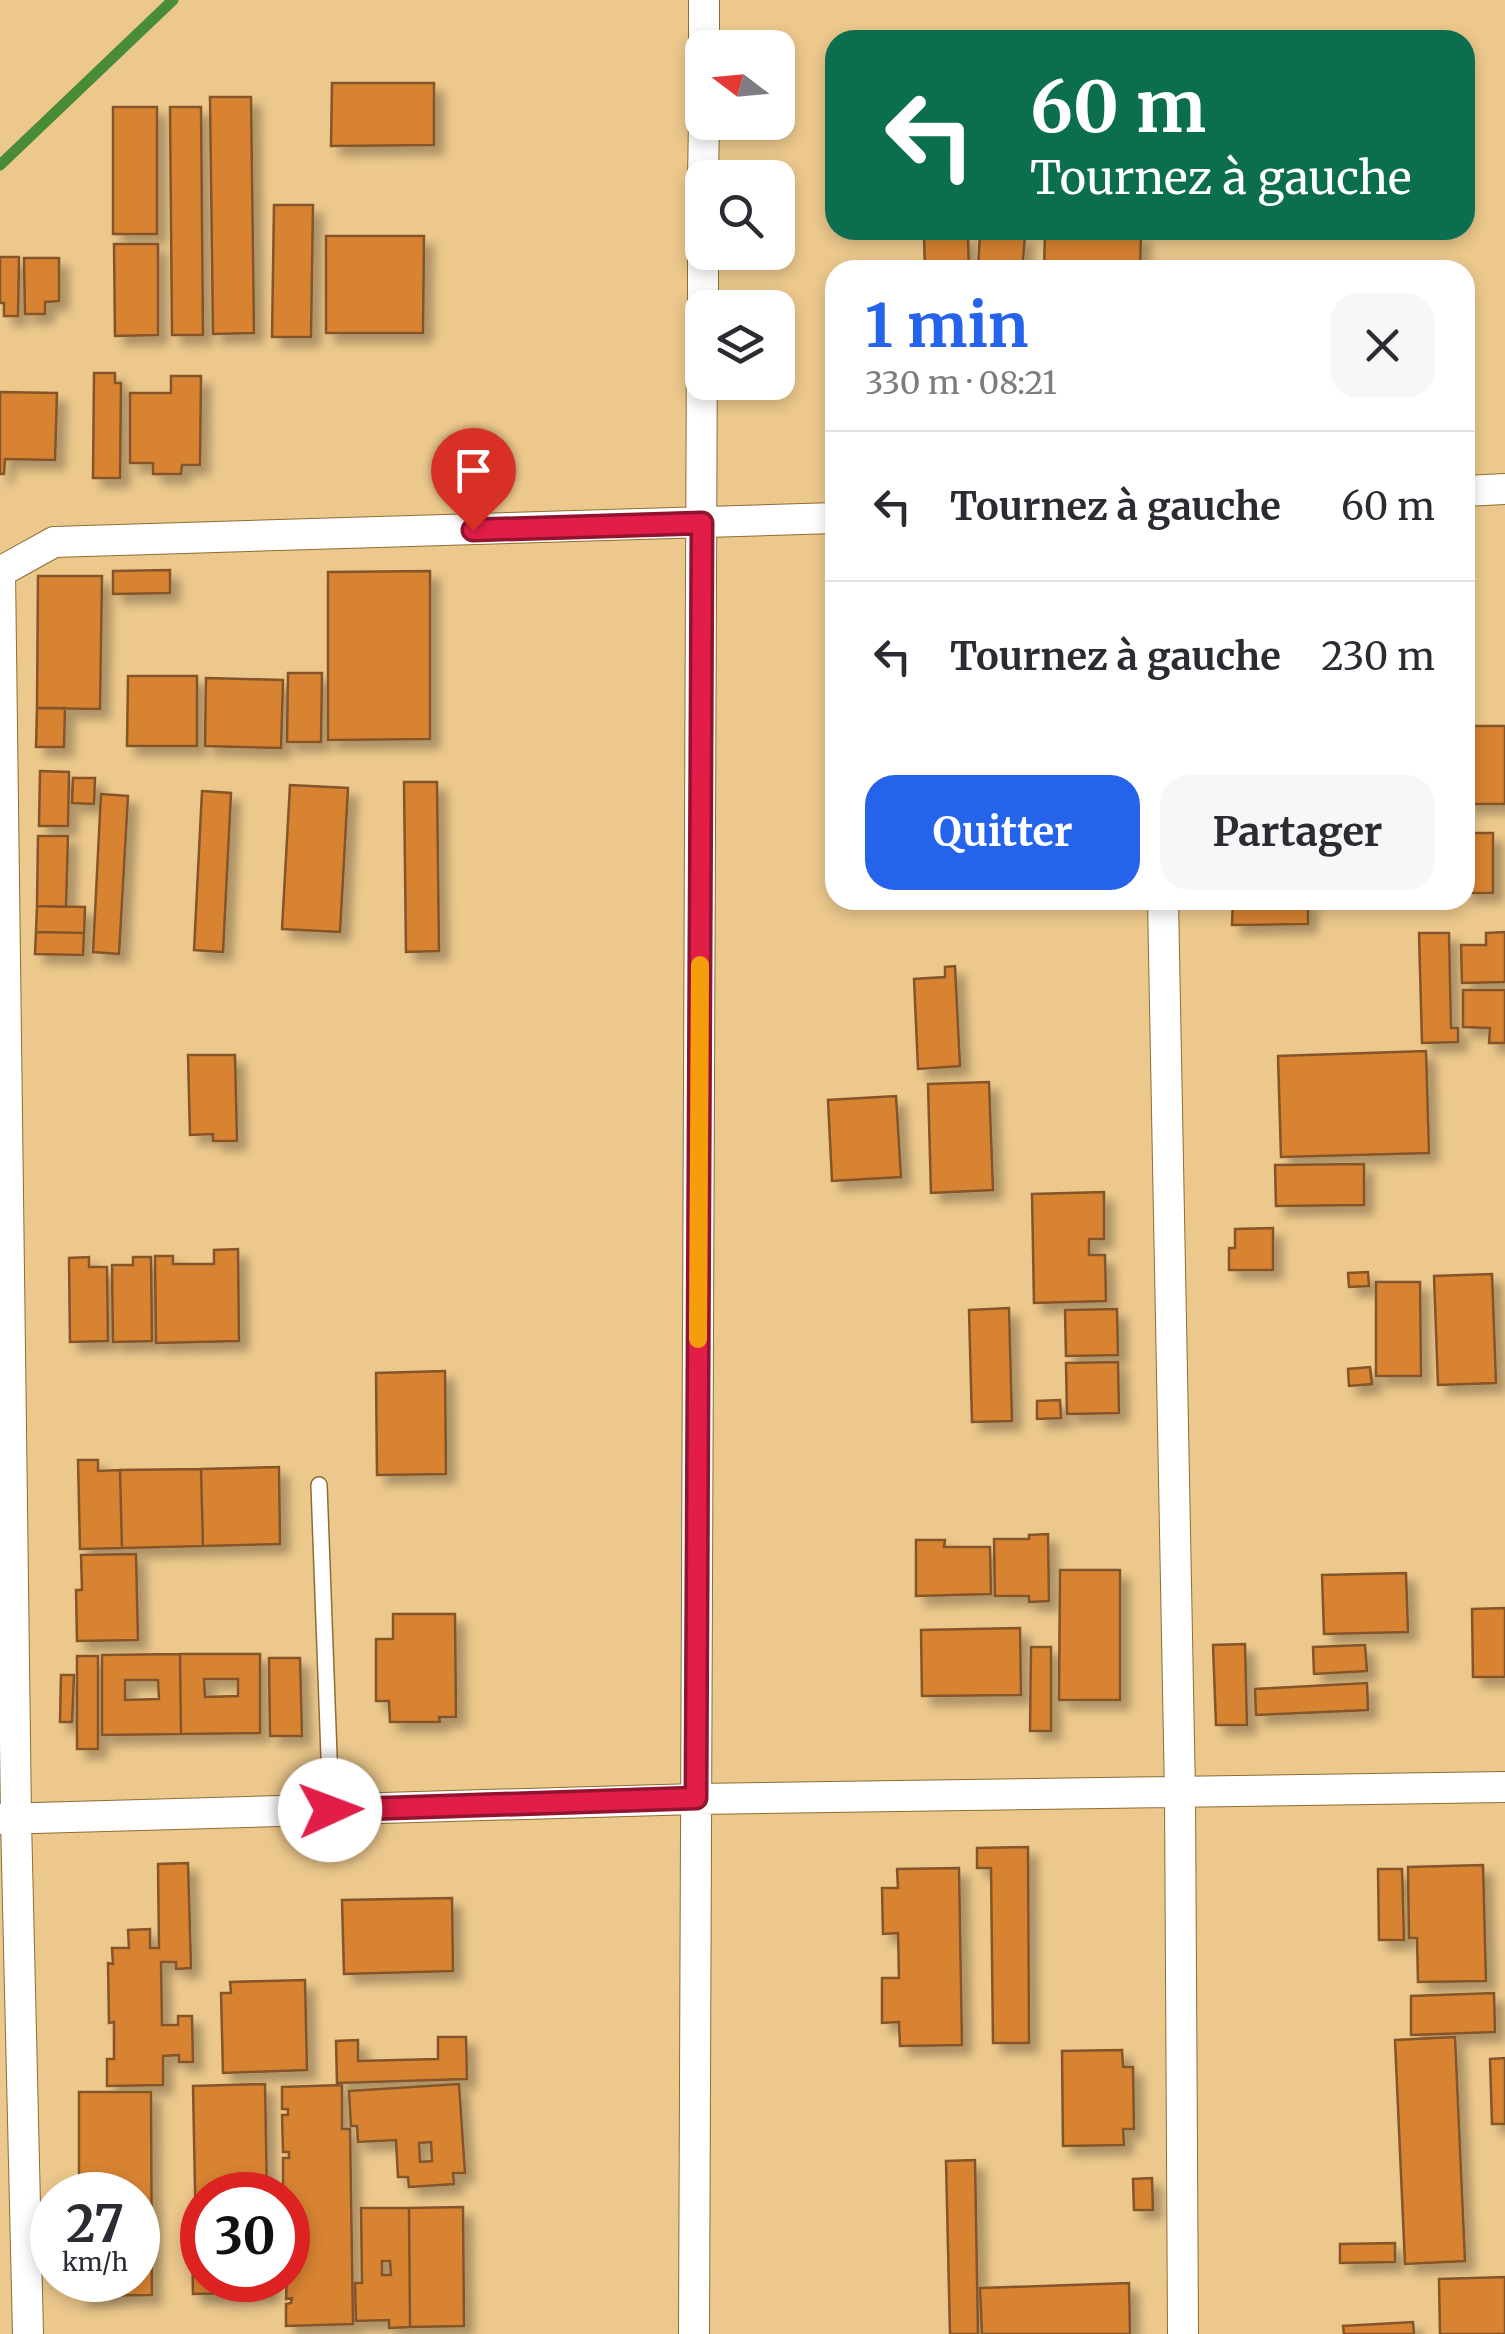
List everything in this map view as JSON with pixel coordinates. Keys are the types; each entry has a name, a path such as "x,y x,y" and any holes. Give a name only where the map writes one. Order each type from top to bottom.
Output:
{"street":[{"path":"704,0 704,30"},
{"path":"694,2334 702,400"},
{"path":"1475,490 1505,489"},
{"path":"28,2334 8,1819 0,572 54,542 825,518"},
{"path":"1163,910 1180,1794 1183,2334"},
{"path":"8,1819 696,1798 1505,1787"}],"lane":[{"path":"319,1485 330,1810"}],"building":[{"path":"332,83 434,83 434,145 331,146"},
{"path":"210,97 251,97 254,333 213,334"},
{"path":"113,107 157,107 157,234 113,234"},
{"path":"170,107 201,107 203,335 172,335"},
{"path":"274,205 313,205 311,337 272,337"},
{"path":"326,236 424,236 423,333 326,333"},
{"path":"924,240 968,240 969,260 925,260"},
{"path":"980,240 1025,240 1023,260 979,260"},
{"path":"1045,240 1141,240 1140,260 1044,260"},
{"path":"114,244 158,244 158,335 115,336"},
{"path":"0,257 19,257 18,316 4,316 4,303 0,303"},
{"path":"24,258 59,258 59,301 45,302 45,314 25,314"},
{"path":"94,373 115,373 115,383 121,383 120,478 93,478"},
{"path":"171,376 201,376 200,465 182,465 181,474 153,474 153,463 130,463 130,393 171,393"},
{"path":"0,392 57,393 55,460 5,459 4,474 0,474"},
{"path":"170,570 170,593 113,594 113,571"},
{"path":"430,571 430,739 328,740 328,572"},
{"path":"38,576 102,576 100,709 37,708"},
{"path":"288,673 322,673 321,742 287,742"},
{"path":"128,676 197,676 197,746 127,746"},
{"path":"206,678 283,680 281,748 205,746"},
{"path":"37,708 65,708 64,747 36,747"},
{"path":"1475,726 1505,726 1505,804 1475,804"},
{"path":"40,771 69,772 68,826 39,826"},
{"path":"73,778 95,778 94,804 72,803"},
{"path":"404,782 437,782 439,951 406,952"},
{"path":"290,785 348,788 340,932 282,929"},
{"path":"202,791 231,793 223,952 194,950"},
{"path":"101,794 128,796 119,954 93,952"},
{"path":"1475,833 1493,833 1493,893 1475,893"},
{"path":"38,836 68,836 66,907 37,906"},
{"path":"37,906 85,907 84,933 36,932"},
{"path":"1233,910 1308,910 1308,924 1232,925"},
{"path":"36,932 84,933 83,955 35,954"},
{"path":"1505,932 1505,982 1462,983 1461,945 1486,945 1486,933"},
{"path":"1419,933 1449,933 1451,1028 1458,1028 1458,1042 1422,1043"},
{"path":"955,966 960,1066 918,1069 914,979 945,977 945,967"},
{"path":"1463,990 1505,990 1505,1043 1489,1043 1490,1028 1463,1027"},
{"path":"1426,1051 1429,1153 1281,1157 1278,1056"},
{"path":"188,1055 235,1055 237,1141 213,1141 213,1134 190,1135"},
{"path":"989,1082 993,1190 931,1193 928,1084"},
{"path":"896,1096 901,1177 832,1181 828,1100"},
{"path":"1364,1164 1364,1205 1276,1206 1275,1165"},
{"path":"1104,1192 1104,1239 1089,1239 1089,1255 1105,1255 1106,1301 1034,1303 1032,1194"},
{"path":"1273,1228 1273,1270 1229,1270 1229,1248 1235,1248 1235,1229"},
{"path":"238,1249 239,1341 156,1343 155,1256 173,1256 173,1264 214,1264 214,1250"},
{"path":"89,1257 89,1267 107,1267 108,1341 70,1342 69,1258"},
{"path":"133,1257 151,1257 152,1341 113,1342 112,1265 133,1265"},
{"path":"1368,1272 1369,1286 1349,1287 1348,1273"},
{"path":"1492,1274 1496,1383 1438,1385 1434,1276"},
{"path":"1376,1282 1420,1282 1421,1376 1376,1376"},
{"path":"1009,1308 1012,1421 972,1422 969,1310"},
{"path":"1117,1309 1118,1355 1066,1356 1065,1310"},
{"path":"1118,1362 1119,1413 1067,1414 1066,1363"},
{"path":"1370,1367 1372,1384 1349,1386 1348,1369"},
{"path":"445,1371 446,1474 377,1475 376,1373"},
{"path":"1060,1400 1061,1418 1037,1419 1037,1401"},
{"path":"78,1460 98,1460 98,1471 120,1470 122,1548 80,1549"},
{"path":"279,1467 280,1544 203,1546 201,1469"},
{"path":"201,1469 203,1546 122,1548 120,1470"},
{"path":"1048,1534 1049,1601 1029,1602 1029,1596 995,1596 994,1539 1029,1539 1029,1535"},
{"path":"916,1540 945,1540 944,1547 990,1547 991,1594 916,1596"},
{"path":"136,1554 138,1640 77,1641 76,1590 82,1590 81,1555"},
{"path":"1060,1570 1120,1570 1120,1700 1059,1700"},
{"path":"1406,1573 1408,1632 1324,1634 1322,1575"},
{"path":"1505,1608 1505,1677 1473,1677 1472,1609"},
{"path":"393,1614 455,1614 456,1717 439,1717 440,1722 390,1722 389,1701 376,1701 376,1639 393,1639"},
{"path":"1020,1628 1021,1695 922,1696 921,1630"},
{"path":"1245,1644 1247,1725 1216,1725 1213,1645"},
{"path":"1365,1645 1367,1671 1314,1674 1313,1647"},
{"path":"1031,1647 1051,1647 1051,1731 1030,1731"},
{"path":"180,1654 260,1654 260,1733 181,1734","holes":["204,1679 238,1679 238,1696 205,1697"]},
{"path":"180,1654 181,1734 102,1735 102,1655","holes":["125,1680 158,1680 159,1699 125,1700"]},
{"path":"77,1656 98,1656 98,1749 77,1749"},
{"path":"269,1658 300,1658 302,1736 270,1736"},
{"path":"61,1675 74,1675 72,1722 60,1722"},
{"path":"1367,1683 1368,1710 1256,1715 1255,1689"},
{"path":"1028,1847 1029,2043 993,2043 991,1868 977,1868 977,1848"},
{"path":"188,1863 191,1968 176,1969 176,1962 161,1962 162,2025 178,2025 178,2016 192,2016 193,2062 179,2062 179,2055 163,2056 163,2085 107,2086 107,2059 114,2059 114,2022 109,2023 108,1963 113,1964 112,1948 129,1948 128,1930 150,1929 150,1948 159,1948 158,1864"},
{"path":"1483,1865 1486,1981 1418,1982 1417,1938 1409,1938 1408,1867"},
{"path":"959,1868 962,2045 900,2046 899,2022 882,2023 882,1978 899,1978 898,1933 883,1934 882,1888 898,1888 897,1869"},
{"path":"1378,1869 1402,1869 1404,1940 1379,1940"},
{"path":"452,1898 453,1971 344,1974 342,1900"},
{"path":"305,1980 307,2070 223,2073 221,1993 231,1993 230,1982"},
{"path":"1494,1993 1495,2032 1411,2035 1411,1996"},
{"path":"438,2037 466,2037 467,2079 337,2083 336,2041 358,2040 358,2061 438,2059"},
{"path":"1455,2037 1465,2261 1405,2264 1395,2040"},
{"path":"1122,2050 1123,2067 1133,2067 1134,2129 1123,2129 1124,2145 1063,2146 1062,2051"},
{"path":"1505,2058 1505,2124 1492,2124 1490,2059"},
{"path":"265,2084 267,2172 195,2172 193,2086"},
{"path":"459,2084 465,2173 453,2173 454,2184 409,2187 408,2177 398,2177 396,2140 358,2142 357,2126 351,2126 349,2091","holes":["431,2142 432,2161 420,2162 419,2143"]},
{"path":"342,2085 342,2129 350,2129 353,2324 286,2326 286,2304 310,2302 310,2172 283,2172 283,2158 289,2158 289,2152 283,2152 282,2115 288,2115 288,2109 282,2109 282,2087"},
{"path":"79,2092 151,2092 151,2172 79,2172"},
{"path":"975,2160 978,2334 950,2334 946,2161"},
{"path":"1152,2178 1153,2210 1134,2210 1133,2179"},
{"path":"463,2207 464,2326 410,2327 409,2208"},
{"path":"361,2208 409,2208 410,2327 389,2328 389,2320 356,2321 355,2283 362,2283","holes":["382,2261 390,2261 391,2275 382,2275"]},
{"path":"1395,2243 1395,2262 1340,2263 1340,2244"},
{"path":"1505,2277 1505,2334 1440,2334 1439,2279"},
{"path":"1129,2283 1130,2334 982,2334 980,2288"},
{"path":"1413,2322 1414,2334 1344,2334 1343,2326"}],"waterway":[{"path":"0,165 173,0"}],"slow traffic":[{"path":"698,1339 700,965"}],"route":[{"path":"330,1810 696,1798 702,523 473,530"}]}
